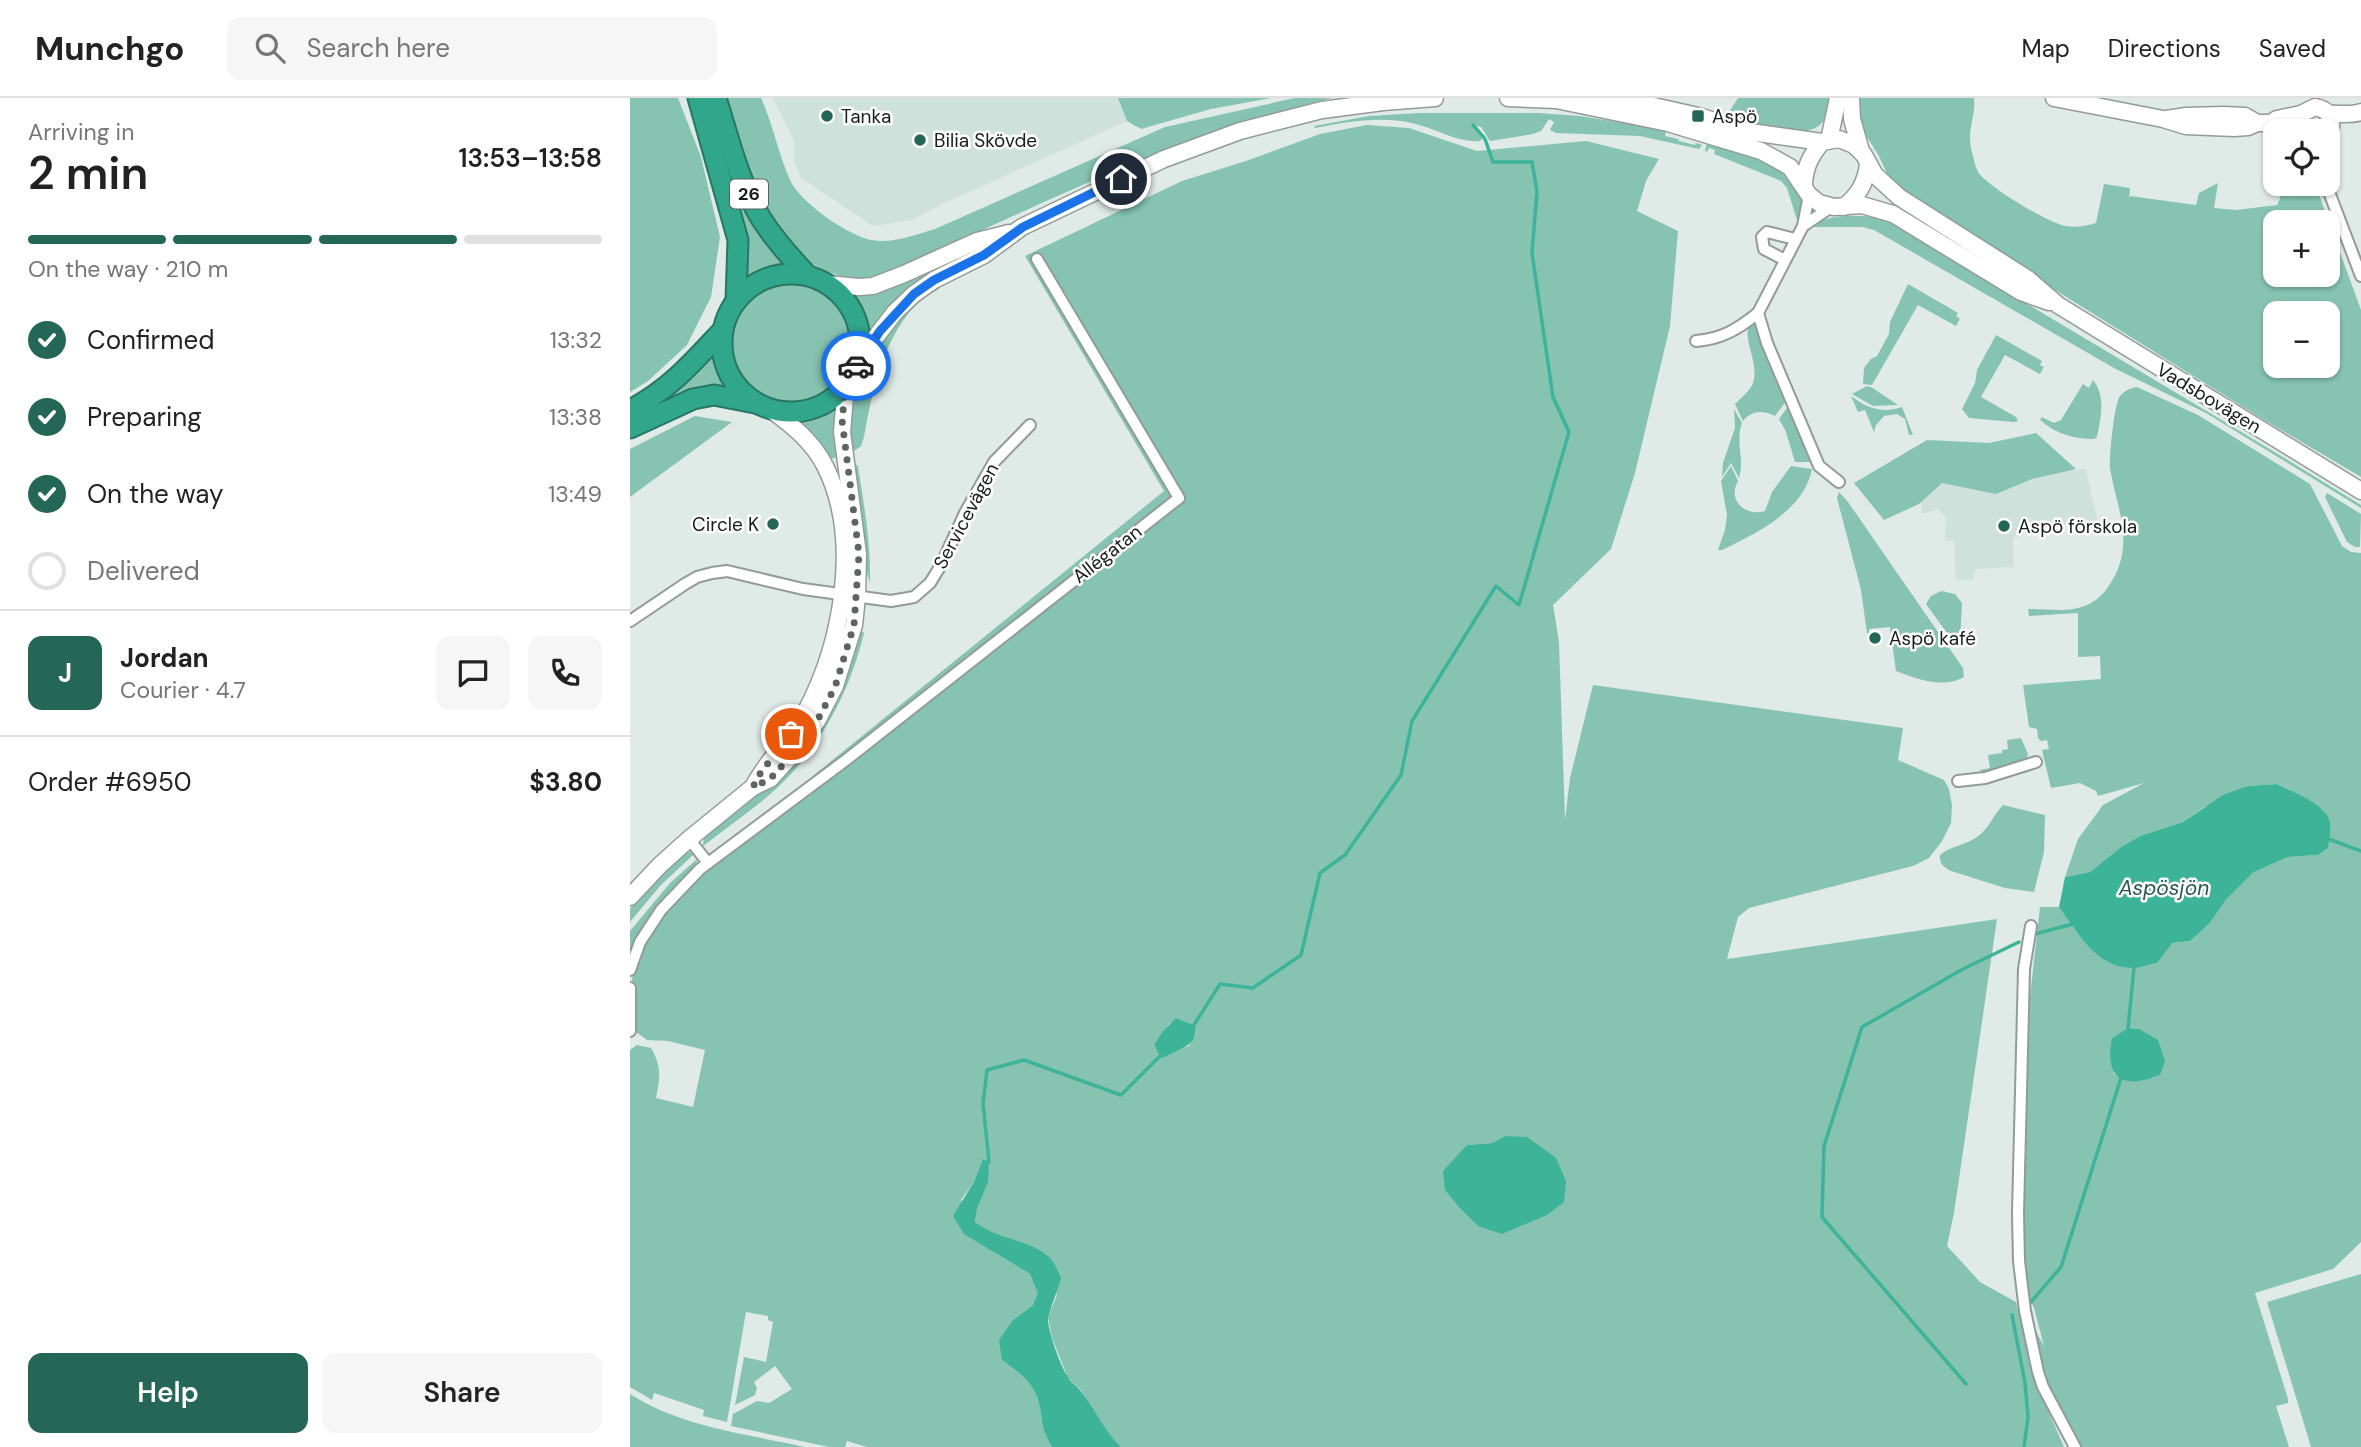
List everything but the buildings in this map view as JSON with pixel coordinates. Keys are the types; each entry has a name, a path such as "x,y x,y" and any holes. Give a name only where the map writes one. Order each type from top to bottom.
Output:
{"highway":[{"name":"26","path":"698,98 738,240 736,301"},
{"name":"26","path":"716,98 749,195 762,220 807,275"},
{"name":"26","path":"630,410 653,398 680,377 722,331 727,315 736,301 750,287 768,277 787,273 807,275 827,284 847,301 855,317 860,334 858,360 846,385 831,400 812,409 791,412 714,395 694,399 630,428"},
{"path":"722,331 722,355 731,378 737,387 763,406"}],"main road":[{"path":"858,360 895,312 934,280 984,255 1014,232 1164,159 1240,131 1322,110 1436,98"},
{"path":"1508,98 1622,99 1698,116 1750,132 1849,142 1865,158"},
{"path":"1807,191 1807,166 1813,152 1825,141 1838,98"},
{"path":"1556,100 1668,123 1761,151 1790,167 1819,203 1837,207 1852,200 1864,183 1865,158 1852,119 1851,98"},
{"path":"2054,98 2163,119 2224,115 2245,116 2263,123"},
{"path":"2304,119 2310,108 2315,107 2320,108 2326,119"},
{"path":"2340,123 2356,113"},
{"name":"Vadsbovägen","path":"1865,158 1875,175 1899,197 2028,279 2058,305 2361,491"},
{"name":"Vadsbovägen","path":"1837,207 1862,205 1893,214 2021,292 2058,305"},
{"path":"827,284 873,286 977,241 1014,232"},
{"path":"846,385 842,432 859,554 850,596"},
{"path":"630,897 689,839 753,787 770,779 790,757 822,712 835,687 854,625 841,521 832,482 811,445 789,423 763,406"}],"street":[{"path":"1696,341 1723,336 1740,328 1758,313 1803,226 1807,191"},
{"path":"2331,196 2361,276"},
{"path":"1803,226 1837,207"},
{"path":"1785,260 1763,249 1762,237 1768,232 1796,239"},
{"name":"Allégatan","path":"708,863 856,752 1179,498 1037,259"},
{"path":"1758,313 1767,343 1819,466 1839,482"},
{"name":"Servicevägen","path":"630,621 697,577 727,571 803,589 850,596 898,601 914,597 923,591 941,565 965,513 994,462 1030,425"},
{"path":"1958,781 1985,778 2036,762"},
{"path":"630,970 640,942 661,910 687,881 708,863 689,839"},
{"path":"2031,926 2024,969 2019,1261 2025,1311 2041,1379 2075,1447"},
{"path":"630,988 630,1031"}],"shaded area":[{"path":"630,98 678,98 701,157 720,237 711,297 687,345 648,381 630,392"},
{"path":"726,98 761,98 790,180 803,198 850,232 871,240 887,241 935,229 1165,127 1295,98 1332,98 1216,132 1159,153 882,276 867,279 837,275 822,269 809,262 785,241 773,223 753,179"},
{"path":"773,98 1118,98 1127,121 912,220 873,226 801,178 794,161 794,141"},
{"path":"1118,98 1271,98 1211,109 1141,129 1127,121"},
{"path":"1738,98 1830,98 1821,124 1800,131 1760,128 1727,115"},
{"path":"1857,98 1974,98 1970,139 1978,172 2018,203 2069,227 2096,223 2104,184 2130,188 2129,199 2130,196 2196,205 2199,193 2218,183 2214,208 2236,210 2277,205 2280,196 2319,196 2324,210 2263,210 2263,287 2340,287 2340,252 2361,310 2361,477 2071,300 1903,192 1888,176 1861,124"},
{"path":"1419,113 1538,113 1580,116 1666,130 1665,136 1702,145 1699,149 1640,136 1556,133 1550,130 1554,122 1549,119 1541,131 1533,134 1490,141 1481,127 1473,125 1482,139 1480,141 1463,140 1421,125 1400,121 1363,121 1314,126 1369,116"},
{"path":"1367,125 1409,128 1477,151 1586,141 1659,159 1646,181 1637,211 1678,231 1670,326 1635,473 1611,549 1553,605 1559,642 1565,820 1570,778 1593,685 1903,728 1898,760 1944,780 1949,789 1951,823 1942,841 1929,858 1913,866 1749,908 1738,917 1727,959 1997,919 1947,1246 1980,1282 2016,1302 2038,1388 2064,1447 1121,1447 1109,1435 1080,1389 1068,1378 1052,1338 1048,1317 1057,1295 1031,1247 987,1232 975,1222 995,1253 1030,1274 1039,1293 1033,1305 1013,1320 1002,1360 1024,1377 1032,1388 1038,1400 1045,1434 1052,1447 867,1447 847,1441 845,1447 829,1447 731,1426 733,1414 757,1401 769,1403 792,1389 775,1366 754,1382 757,1388 755,1395 735,1405 744,1357 766,1362 773,1322 768,1320 768,1316 746,1312 727,1422 703,1416 704,1410 654,1393 652,1400 630,1387 630,1050 637,1045 651,1048 659,1073 656,1098 693,1107 705,1050 668,1041 647,1040 636,1032 632,979 644,945 661,918 711,867 819,783 814,775 1164,491 1025,256 1182,181 1320,134","holes":["1170,1023 1196,1033 1189,1046 1160,1056 1154,1045","1505,1136 1478,1226 1445,1190 1457,1158 1467,1145 1492,1143","975,1180 988,1183 977,1209 975,1222 961,1200"]},
{"path":"1707,142 1752,155 1784,172 1802,200 1803,205 1797,220 1787,188 1781,181 1714,154 1715,150 1709,148 1705,151"},
{"path":"733,178 747,214 790,270 767,273 746,284 729,180"},
{"path":"1865,216 1903,228 1942,249 2014,296 2361,505 2361,508 2206,413 2114,368 1874,230 1863,227 1813,227 1831,218"},
{"path":"980,247 981,250 863,341 859,317 847,297 849,294 883,290"},
{"path":"790,280 814,284 835,298 849,319 853,343 849,367 835,388 814,402 790,406 766,402 745,388 731,367 727,343 731,319 745,298 766,284"},
{"path":"1908,284 1958,313 1956,316 1960,319 1956,326 1918,305 1872,385 1863,384 1864,368 1877,356 1889,334 1890,322"},
{"path":"939,285 940,288 914,307 894,336 880,369 861,446 850,454 851,405 872,355 896,319"},
{"path":"1751,324 1756,324 1787,400 1775,416 1758,412 1743,421 1735,404 1753,383 1754,367 1748,335"},
{"path":"1996,335 2042,361 2040,365 2044,367 2040,374 2005,355 1981,397 2016,417 2018,421 2014,422 1969,418 1962,409 1975,383 1977,370"},
{"path":"716,345 720,367 732,387 729,390 646,409"},
{"path":"2093,380 2101,400 2097,437 2072,437 2052,429 2040,420 2042,417 2054,423 2061,420 2083,384 2089,388"},
{"path":"1867,386 1898,405 1873,406 1852,394"},
{"path":"2137,387 2198,415 2310,484 2342,546 2351,552 2361,553 2361,1242 2333,1269 2255,1293 2288,1399 2288,1403 2276,1406 2289,1447 2080,1447 2046,1384 2033,1326 2044,1346 2029,1298 2023,1248 2022,1163 2030,997 2040,907 2059,907 2073,924 2172,943 2190,941 2210,923 2225,901 2254,872 2288,857 2318,855 2328,848 2323,810 2277,784 2248,786 2203,808 2183,822 2140,836 2121,847 2090,872 2065,877 2078,839 2103,805 2144,783 2098,796 2096,791 2080,783 2051,788 2042,750 2049,749 2047,740 2041,741 2037,729 2029,727 2023,685 2101,679 2100,656 2078,657 2078,613 2029,616 2028,609 2073,609 2092,603 2113,579 2123,551 2123,537 2110,468 2112,432 2119,398 2129,389","holes":["2128,1028 2139,1029 2160,1075 2131,1081 2114,1074 2112,1038"]},
{"path":"1851,396 1875,409 1902,407 1913,435 1909,435 1905,419 1897,414 1884,416 1874,432 1865,410 1858,412"},
{"path":"836,400 840,401 841,456 827,460 793,420 794,417 814,412"},
{"path":"1789,405 1812,462 1795,462 1779,419"},
{"path":"1734,409 1742,423 1739,437 1739,478 1731,463 1722,477 1723,463 1735,428"},
{"path":"695,416 732,422 630,497 630,449"},
{"path":"2036,433 2076,469 2032,479 1996,494 1942,483 1919,504 1884,520 1854,483 1927,440 1989,443"},
{"path":"852,462 858,466 863,495 870,583 865,566 865,541"},
{"path":"1731,466 1738,481 1735,488 1736,500 1751,512 1765,511 1772,492 1791,466 1812,469 1807,484 1789,509 1763,528 1718,550 1727,515 1721,481"},
{"name":"Aspö förskola","path":"2086,469 2097,520 2018,532 2018,537 2013,537 2014,567 1976,569 1973,580 1956,580 1954,541 1945,540 1946,518 1939,509 1922,514 1919,481"},
{"path":"1839,492 1963,668 1964,677 1956,681 1939,682 1921,680 1896,671 1890,627 1869,629 1867,633 1861,590 1837,498"},
{"path":"2327,493 2361,514 2360,547 2347,542 2325,497"},
{"path":"1941,591 1955,594 1962,603 1960,642 1952,640 1926,604 1931,596"},
{"path":"859,629 864,633 850,679 816,743 767,797 703,846 704,836 783,771"},
{"path":"2021,738 2028,754 2026,762 1980,775 1980,770 1990,768 1988,755 2002,753 2002,750 2008,749 2007,740"},
{"path":"2003,805 2045,815 2044,852 2034,892 2005,888 1951,871 1940,861 1940,855 1944,852 1981,834"},
{"path":"689,852 694,854 660,886 630,922 630,910 639,897 666,869"},
{"path":"697,859 696,870 630,959 630,931 670,883"},
{"path":"2361,1274 2361,1447 2311,1447 2267,1302"},
{"path":"630,1394 692,1422 805,1447 630,1447"}],"water":[{"name":"Aspösjön","path":"2277,784 2306,798 2326,813 2330,826 2328,848 2318,855 2288,857 2254,872 2225,901 2210,923 2190,941 2172,943 2157,963 2135,968 2109,963 2090,948 2059,907 2065,877 2090,872 2121,847 2140,836 2183,822 2223,795 2248,786"},
{"path":"1176,1018 1195,1026 1195,1033 1190,1043 1163,1058 1154,1045"},
{"path":"2128,1028 2139,1029 2158,1040 2165,1061 2160,1075 2126,1081 2114,1072 2110,1052 2112,1038"},
{"path":"1505,1136 1527,1137 1556,1158 1566,1181 1564,1202 1547,1215 1502,1234 1478,1226 1460,1208 1445,1190 1443,1171 1467,1145 1492,1143"},
{"path":"983,1159 989,1162 988,1183 977,1209 975,1222 993,1233 1033,1247 1053,1262 1061,1278 1048,1320 1055,1349 1069,1379 1085,1396 1121,1447 1052,1447 1045,1434 1038,1400 1032,1388 1024,1377 1002,1360 999,1340 1013,1320 1033,1305 1038,1293 1030,1274 964,1234 953,1216 975,1180"}],"waterway":[{"path":"1192,1028 1220,984 1253,988 1301,955 1320,873 1345,855 1401,775 1412,721 1496,586 1519,605 1569,432 1553,397 1532,253 1537,192 1532,162 1493,162 1485,139 1473,125"},
{"path":"2329,839 2361,851"},
{"path":"2035,934 2073,924"},
{"path":"1966,1384 1822,1217 1824,1146 1862,1027 1963,969 2019,942"},
{"path":"2128,1028 2134,968"},
{"path":"989,1162 983,1103 987,1070 1024,1060 1121,1095 1162,1054"},
{"path":"2031,1302 2061,1267 2121,1078"},
{"path":"2012,1315 2025,1383 2028,1417 2024,1447"}],"way so far":[{"path":"791,734 761,772 753,787 770,779 817,721 835,687 854,625 859,554 842,420 846,385 856,366"}],"place":[{"name":"Tanka","path":"827,116"},
{"name":"Aspö","path":"1698,116"},
{"name":"Bilia Skövde","path":"920,140"},
{"name":"Circle K","path":"773,524"},
{"name":"Aspö förskola","path":"2004,526"},
{"name":"Aspö kafé","path":"1875,638"}],"route":[{"path":"856,366 895,312 914,294 934,280 984,255 1014,232 1121,179"}]}
